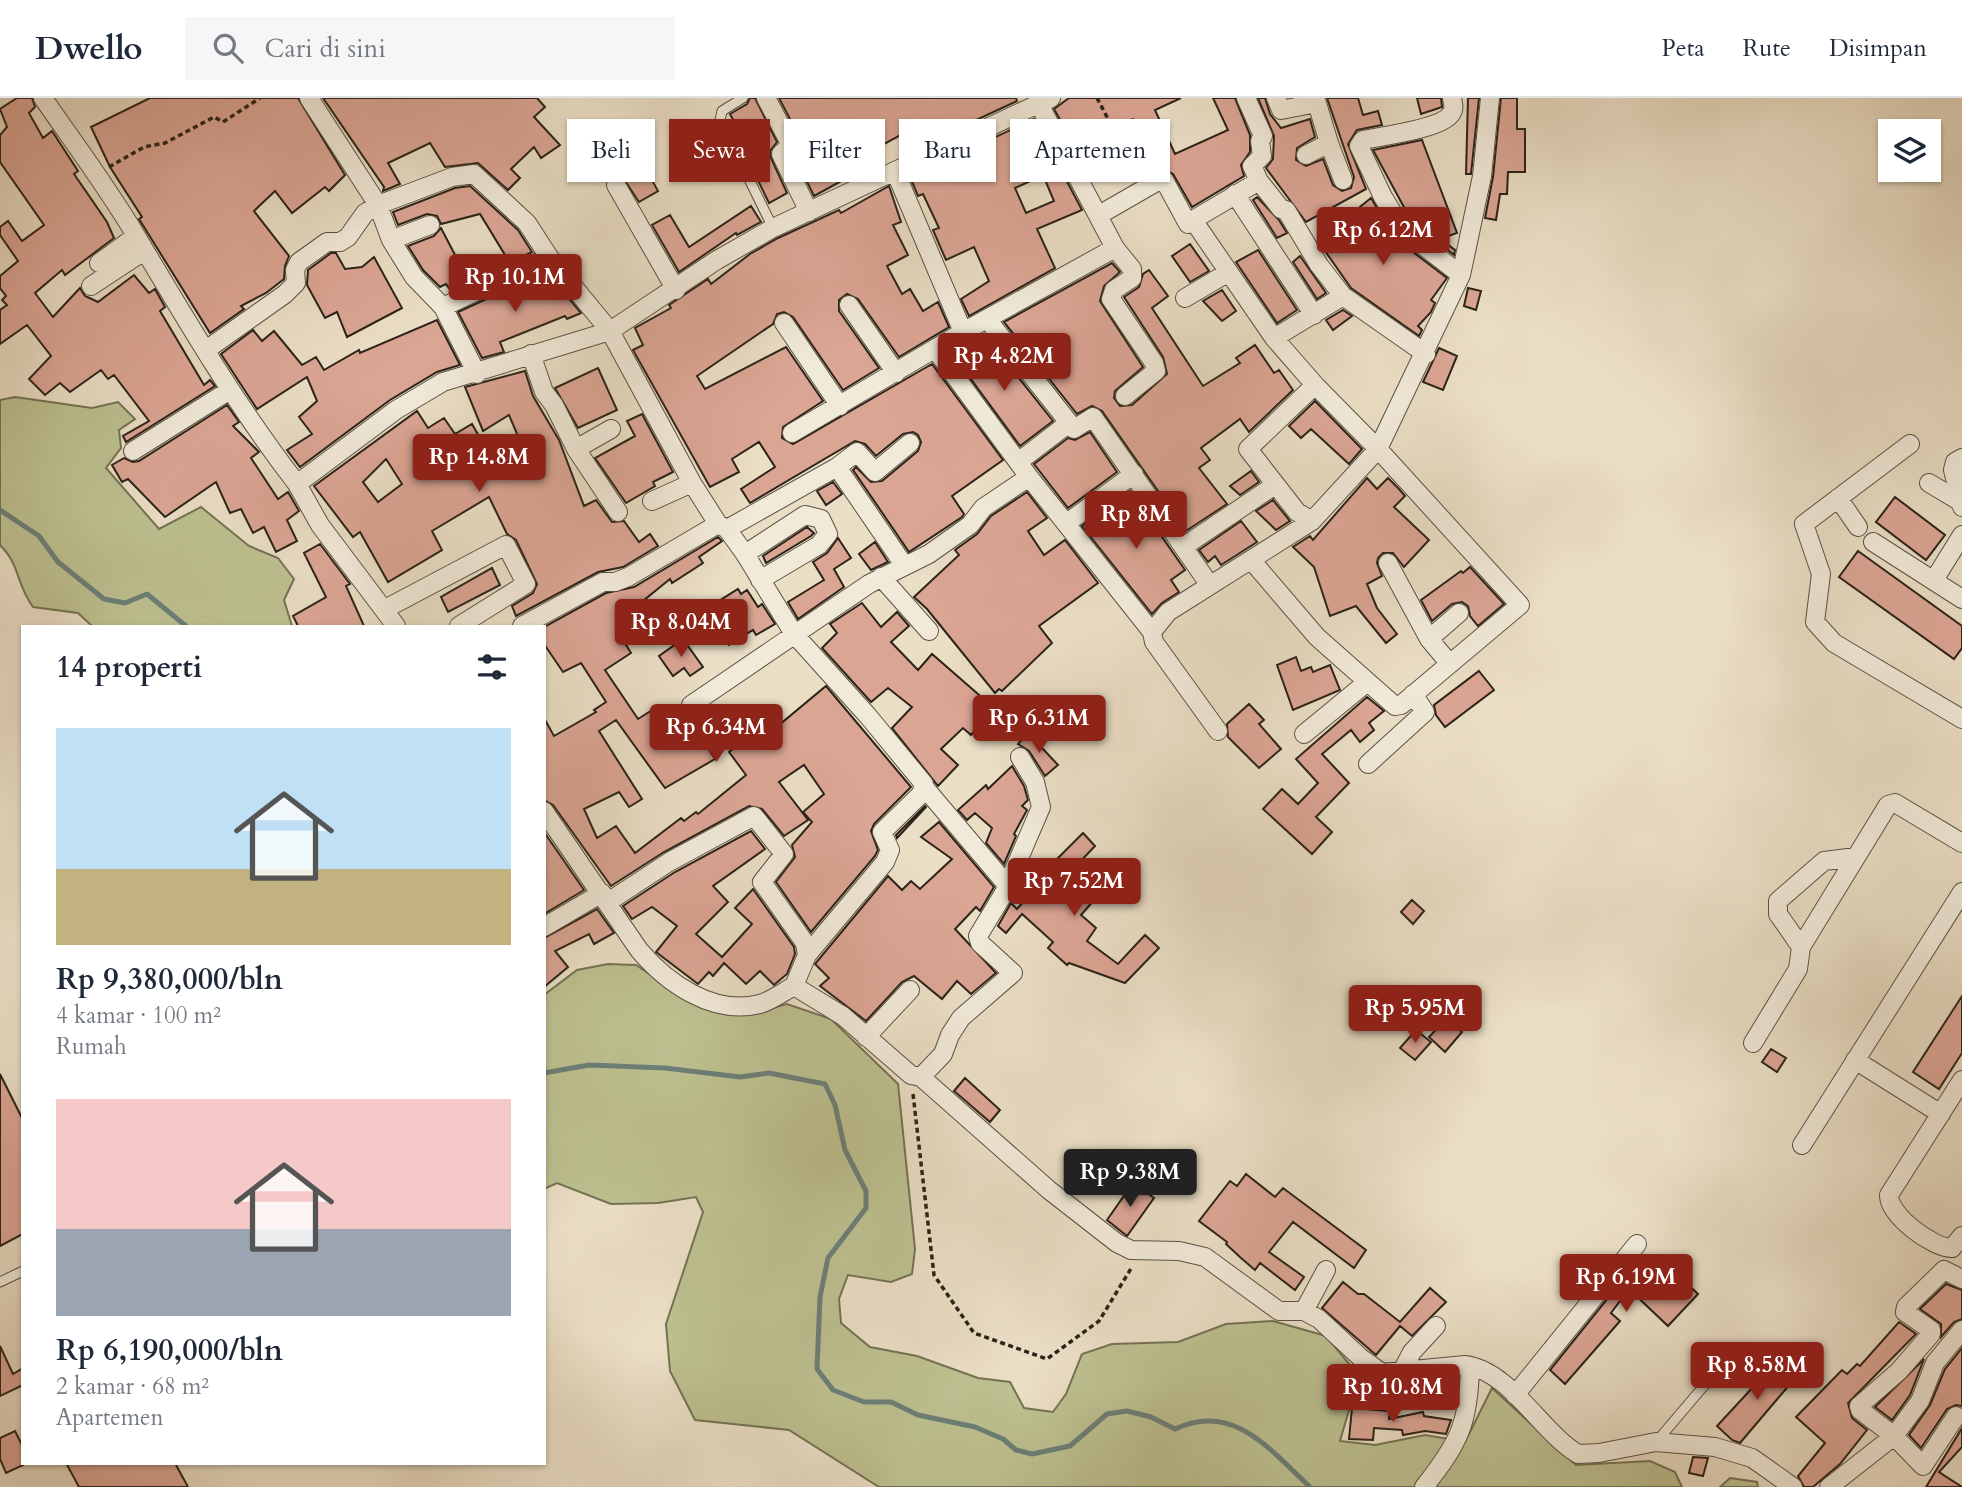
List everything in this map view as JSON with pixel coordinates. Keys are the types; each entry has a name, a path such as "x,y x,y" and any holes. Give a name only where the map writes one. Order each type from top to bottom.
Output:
{"street":[{"path":"43,98 140,244 251,425 297,484 320,524 395,625"},
{"path":"309,98 378,205 391,240 417,282 443,307 477,374"},
{"path":"1246,98 1263,136 1260,141 1262,156 1252,166 1259,181 1281,209 1286,210 1319,265 1343,296 1426,354"},
{"path":"1276,98 1281,110 1317,103 1343,180"},
{"path":"1452,98 1454,107 1448,118 1436,124 1363,140 1359,146 1383,198 1404,230 1461,275"},
{"path":"1152,632 1168,612 1312,521 1378,449 1426,354 1461,275 1482,176 1490,98"},
{"path":"769,99 791,145 780,154 809,212"},
{"path":"297,484 417,395 443,382 477,374 531,354 581,342 610,331 676,290 717,260 773,228 1045,101 1115,248 1133,273 1132,278 1114,290 1111,299 1156,367 1156,371 1125,396"},
{"path":"1306,155 1329,143"},
{"path":"895,171 963,332"},
{"path":"205,350 285,294 296,283 295,270 299,262 327,243 340,242 348,237 365,213 378,205 452,177 474,173 527,223 550,257 610,331 692,483 745,554 794,634 877,726 1007,885"},
{"path":"1099,215 1161,180 1188,224 1259,181"},
{"path":"616,185 676,290"},
{"path":"1235,194 1314,315"},
{"path":"1193,220 1274,338 1519,603 1517,610 1401,705 1395,706 1317,637 1252,561"},
{"path":"391,240 430,225"},
{"path":"99,263 140,244"},
{"path":"91,286 140,244"},
{"path":"792,433 963,332 1115,248"},
{"path":"443,307 550,257"},
{"path":"1185,298 1229,272"},
{"path":"1274,338 1343,296"},
{"path":"849,305 896,373"},
{"path":"987,319 1074,429 1093,417 1209,584"},
{"path":"784,323 840,406"},
{"path":"934,349 1029,477 1152,632 1154,642 1218,730"},
{"path":"531,354 544,392 554,405 576,449 618,512"},
{"path":"1312,521 1297,512 1248,449 1315,385"},
{"path":"133,451 230,390"},
{"path":"1018,462 1069,423"},
{"path":"576,449 611,429"},
{"path":"524,625 603,582 615,582 628,577 838,467 857,452 875,472 910,443"},
{"path":"1910,444 1804,524 1821,574 1815,622 1834,643 1962,719"},
{"path":"1961,504 1953,470 1955,462 1962,458"},
{"path":"838,467 904,565"},
{"path":"1066,523 1135,474"},
{"path":"691,705 881,577 929,554 950,540 970,525 983,508 1029,477"},
{"path":"652,501 692,483"},
{"path":"1929,483 1961,504"},
{"path":"1183,547 1275,485"},
{"path":"1838,498 1858,527"},
{"path":"745,554 805,514 821,519 828,529 828,534 819,545 760,580"},
{"path":"1934,580 1962,535"},
{"path":"1873,542 1962,599"},
{"path":"385,609 506,545 526,584 461,625"},
{"path":"1388,563 1429,639 1450,664"},
{"path":"881,577 929,631"},
{"path":"1429,639 1460,613"},
{"path":"1304,734 1366,682"},
{"path":"1368,764 1425,712 1413,694"},
{"path":"916,1076 943,1054 950,1035 961,1018 1013,973 980,943 978,936 1007,885 1042,802 1035,782 1020,757"},
{"path":"546,814 645,957 696,996 719,1004 750,1005 761,1004 794,986 807,955 885,862 890,850 882,832 925,788"},
{"path":"1753,1043 1798,969 1801,947 1856,857 1893,803 1962,842"},
{"path":"546,926 754,816 784,854 762,882 805,943 807,955"},
{"path":"1801,947 1777,914 1778,901 1824,861 1856,857"},
{"path":"1802,1145 1962,892"},
{"path":"794,986 843,1016 1049,1190 1117,1243 1131,1250 1179,1251 1205,1257 1279,1311 1304,1311 1319,1319 1382,1373 1470,1366 1515,1395 1578,1454 1614,1451 1656,1442 1715,1447 1752,1458 1793,1487"},
{"path":"866,1037 910,990"},
{"path":"1855,1060 1941,1114"},
{"path":"1962,1080 1889,1195 1894,1212 1933,1243 1952,1248 1962,1236"},
{"path":"1515,1395 1637,1244"},
{"path":"1304,1311 1326,1270"},
{"path":"1956,1416 1923,1466 1894,1436 1859,1407 1899,1371 1931,1334 1931,1330 1905,1312 1906,1307 1944,1270 1962,1279"},
{"path":"1402,1371 1412,1352 1436,1326"},
{"path":"1829,1487 1894,1436 1920,1401 1936,1363 1962,1330"},
{"path":"1424,1487 1452,1452 1466,1418 1470,1366"}],"lane":[{"path":"743,98 719,117 773,228"},
{"path":"0,1282 21,1272"},
{"path":"1656,1442 1725,1361"}],"path":[{"path":"95,175 144,147 165,143 206,120 214,117 223,122 260,98"},
{"path":"1097,98 1108,119"},
{"path":"916,1076 934,1275 974,1333 1047,1359 1099,1321 1142,1251"}],"green space":[{"path":"15,397 92,408 118,402 135,419 119,430 121,448 106,468 159,529 201,507 249,546 278,558 294,579 284,600 292,625 91,625 78,613 33,607 11,559 0,545 0,400"},
{"path":"608,964 636,965 699,1007 750,1014 787,1004 831,1019 898,1084 915,1249 912,1274 891,1282 848,1275 839,1299 841,1323 870,1347 917,1356 978,1378 1010,1382 1024,1408 1053,1412 1066,1394 1082,1354 1112,1344 1178,1342 1226,1324 1273,1321 1326,1336 1359,1376 1340,1441 1375,1445 1425,1435 1465,1442 1492,1388 1576,1465 1650,1461 1675,1472 1682,1487 879,1487 789,1430 695,1420 670,1371 666,1324 703,1212 696,1197 658,1203 611,1204 557,1183 546,1188 546,993 577,970"},
{"path":"1730,1478 1757,1482 1758,1487 1720,1487"}],"building":[{"path":"17,98 32,98 35,107 29,113 43,138 52,131 78,171 74,174 107,222 114,238 65,275 62,270 35,293 53,317 80,288 85,296 98,302 134,275 149,293 155,289 165,307 160,311 204,385 210,380 215,386 126,442 123,436 149,421 114,375 108,379 101,370 70,392 60,383 45,395 29,379 51,356 27,325 0,344 0,310 7,305 2,300 6,296 0,288 0,276 18,261 0,235 0,227 8,221 22,241 44,225 0,162 0,135 7,127 0,109"},
{"path":"150,98 298,98 345,175 329,191 325,187 292,213 275,191 254,211 289,256 284,279 266,293 241,306 244,309 210,333 139,219 142,217 110,167 91,127"},
{"path":"323,98 537,98 545,107 534,117 560,145 541,158 534,147 511,169 520,178 508,190 478,163 445,167 430,143 388,163 400,184 383,191 384,187"},
{"path":"750,98 755,98 766,119 733,119 730,114 747,104"},
{"path":"779,98 1016,98 1017,101 978,119 899,119 899,136 885,143 885,119 790,119"},
{"path":"1069,98 1181,98 1155,110 1159,119 1060,119 1054,109"},
{"path":"1213,98 1235,98 1250,135 1250,152 1241,165 1244,176 1192,207 1170,172 1170,143 1175,154 1228,130"},
{"path":"1258,98 1265,98 1270,114 1281,128 1310,119 1315,137 1297,148 1296,160 1306,166 1323,159 1333,185 1342,191 1351,188 1354,177 1327,98 1358,98 1363,115 1378,111 1382,125 1357,130 1348,144 1366,189 1306,222 1266,168 1273,159 1274,136"},
{"path":"1417,98 1441,98 1442,107 1421,114"},
{"path":"1468,98 1479,98 1471,174 1466,174"},
{"path":"1501,98 1517,98 1517,129 1525,129 1525,172 1508,172 1507,194 1500,194 1496,220 1485,218 1493,177"},
{"path":"770,128 777,142 770,151"},
{"path":"1010,130 1010,182 1028,182 1015,188 1026,213 1054,201 1046,182 1067,182 1082,210 1037,229 1055,268 969,316 961,299 989,281 974,247 946,260 933,230 939,228 923,194 918,196 912,182 996,182 996,137"},
{"path":"1422,140 1457,233 1440,239 1455,250 1454,255 1412,222 1373,150"},
{"path":"770,151 787,193 769,203 759,182 770,182"},
{"path":"626,182 653,182 658,191 639,202"},
{"path":"807,182 839,182 814,196"},
{"path":"470,186 518,230 532,252 451,291 446,284 440,287 423,270 408,246 434,236 441,228 465,274 478,263 505,255 480,214 441,224 437,216 427,214 398,225 393,212 455,188"},
{"path":"889,186 901,222 893,225 908,255 887,266 902,294 910,289 923,311 938,302 949,327 899,357 858,299 847,294 839,300 839,311 879,368 843,390 793,317 784,312 777,314 773,324 697,376 705,389 786,347 823,401 783,427 782,438 793,444 932,364 1003,460 952,496 964,514 962,517 909,552 853,470 856,467 871,482 882,481 918,451 921,442 918,435 913,432 903,434 876,456 865,444 855,441 750,503 741,489 775,467 759,442 732,459 739,472 710,487 633,350 643,345 635,328 671,308 669,305 708,279 711,284 750,254 778,238 839,210 841,213"},
{"path":"1257,197 1279,220 1287,233 1277,238 1253,200"},
{"path":"1371,198 1396,239 1447,278 1431,300 1435,303 1431,312 1418,326 1422,330 1419,336 1351,288 1318,241"},
{"path":"751,206 761,222 737,235 736,233 679,272 652,225 670,215 689,247"},
{"path":"1190,244 1209,271 1190,282 1172,256"},
{"path":"1258,250 1297,310 1277,323 1236,262"},
{"path":"331,253 336,253 345,269 362,267 374,257 402,308 347,337 337,312 325,318 307,285 308,270"},
{"path":"1300,256 1326,293 1317,299 1293,262"},
{"path":"1112,263 1120,272 1104,286 1100,301 1143,367 1115,391 1114,398 1120,406 1132,405 1167,374 1163,357 1124,297 1139,287 1143,274 1149,270 1168,296 1152,308 1203,386 1240,363 1236,358 1255,345 1274,373 1279,370 1293,390 1249,432 1240,419 1201,448 1210,460 1199,468 1227,504 1186,531 1102,411 1092,406 1077,414 1004,322"},
{"path":"543,273 553,294 562,290 581,313 567,319 565,316 500,342 504,352 482,358 458,312"},
{"path":"1468,288 1481,291 1476,310 1464,306"},
{"path":"1222,290 1236,311 1222,321 1203,301"},
{"path":"1343,310 1352,316 1333,330 1326,320"},
{"path":"437,320 460,365 437,372 390,400 300,467 287,450 312,434 299,417 317,401 307,377 257,409 221,354 253,330 262,341 274,331 302,365 316,357 324,370 359,350 360,353"},
{"path":"969,342 980,358 995,348 1053,421 1020,446 951,352"},
{"path":"1439,348 1457,356 1443,390 1423,382"},
{"path":"598,368 617,410 578,428 555,388"},
{"path":"525,371 533,396 559,440 584,506 596,500 612,522 624,521 639,542 650,534 658,546 623,567 598,572 516,616 512,606 533,593 537,584 516,540 507,534 489,497 432,531 442,550 388,582 360,532 353,537 314,486 417,411 428,428 444,418 455,434 472,424 497,468 526,455 509,415 483,431 465,387","holes":["386,459 402,484 378,502 363,482"]},
{"path":"1315,401 1362,449 1349,464 1311,429 1301,438 1289,426"},
{"path":"227,405 239,422 233,426 259,452 251,458 278,499 288,492 299,511 287,520 297,541 276,552 264,527 253,533 241,509 230,513 216,482 165,517 128,479 122,482 112,465 124,458 133,462 139,461"},
{"path":"642,414 673,472 653,482 655,486 626,503 595,458 635,436 627,421"},
{"path":"1090,432 1117,472 1068,508 1034,464 1068,438 1075,440"},
{"path":"1251,471 1259,482 1240,495 1230,486"},
{"path":"1367,478 1377,489 1388,478 1398,488 1405,496 1394,507 1429,540 1404,567 1393,553 1383,553 1377,563 1382,576 1367,584 1377,608 1397,634 1386,643 1356,606 1330,616 1314,567 1293,547 1310,536 1313,540"},
{"path":"833,482 842,494 826,505 817,491"},
{"path":"1130,491 1185,570 1171,580 1179,592 1162,603 1152,614 1082,526"},
{"path":"1027,492 1047,518 1028,531 1044,555 1065,540 1098,583 1039,626 1052,643 1002,691 999,689 995,693 927,609 914,597 959,555 955,550 977,534 991,516"},
{"path":"1895,497 1945,535 1926,560 1876,522"},
{"path":"1273,500 1290,521 1276,530 1256,511"},
{"path":"1241,521 1257,542 1221,565 1215,556 1208,562 1199,550"},
{"path":"807,527 814,533 811,536 766,563 763,556"},
{"path":"718,537 722,541 699,557 703,563 672,583 670,579 643,601 648,607 628,626 632,631 623,640 631,653 605,670 638,719 660,705 664,711 671,707 693,743 701,737 715,759 665,788 616,720 599,731 642,799 629,807 619,792 584,809 597,838 616,826 635,853 681,818 684,821 696,812 698,814 746,775 729,752 747,738 744,733 763,718 773,730 826,686 911,787 874,824 871,831 878,850 875,856 811,932 776,882 795,857 792,845 812,822 803,812 824,794 804,765 779,782 808,820 784,836 762,809 749,806 664,852 611,886 553,805 546,801 546,722 554,736 596,712 594,710 606,702 581,663 563,672 546,647 546,626 606,593 634,587"},
{"path":"838,538 851,558 834,569 844,587 798,619 788,602 824,580 813,562 827,553"},
{"path":"875,542 888,562 871,570 859,554"},
{"path":"320,544 350,584 346,586 364,625 298,625 293,616 326,597 304,553"},
{"path":"1858,551 1962,626 1962,648 1954,659 1839,577"},
{"path":"1470,567 1504,604 1478,626 1470,616 1468,606 1462,602 1452,604 1432,621 1421,600"},
{"path":"492,568 500,585 448,612 441,597"},
{"path":"738,589 741,594 747,590 758,607 762,604 775,624 756,635 753,630 729,645 706,609"},
{"path":"862,603 881,627 897,612 909,626 891,642 918,670 932,654 986,701 978,709 984,714 980,719 983,721 971,735 963,728 941,749 958,765 938,786 892,728 912,707 888,688 871,702 822,648 837,633 830,624"},
{"path":"683,639 703,667 690,676 684,668 673,676 659,656"},
{"path":"1296,657 1301,671 1311,667 1313,672 1330,665 1340,690 1293,710 1277,665"},
{"path":"1479,671 1494,690 1445,727 1436,715 1434,705"},
{"path":"1367,697 1384,711 1369,723 1374,730 1360,742 1351,730 1322,754 1349,783 1316,817 1332,832 1312,854 1263,809 1282,789 1298,804 1318,783 1296,759"},
{"path":"1249,704 1264,720 1259,724 1281,749 1259,768 1228,737 1227,724"},
{"path":"1028,733 1058,765 1045,776 1029,751 1018,744"},
{"path":"1012,766 1024,786 1028,800 1022,806 1027,810 1014,834 1016,836 1004,864 986,843 992,828 975,813 967,820 958,810 986,785 988,789"},
{"path":"926,807 897,838 896,835"},
{"path":"939,822 994,887 980,911 976,907 955,929 996,973 971,994 957,981 942,999 914,976 902,982 866,1021 820,986 829,978 815,964 888,876 902,890 911,881 920,889 952,859 921,837"},
{"path":"751,831 765,849 713,886 728,902 696,934 722,957 752,924 735,908 753,889 794,947 795,954 787,974 774,985 760,971 746,984 724,963 713,976 709,972 698,984 656,952 677,926 652,907 632,919 623,906 675,872"},
{"path":"1083,833 1095,846 1077,865 1081,869 1079,871 1102,891 1081,915 1096,928 1087,941 1118,964 1145,935 1159,948 1125,983 1069,963 1067,965 1048,948 1053,942 1022,914 1006,933 998,926 1011,903 1017,909 1059,861 1057,859"},
{"path":"546,835 584,890 546,913"},
{"path":"1412,900 1424,911 1413,924 1401,912"},
{"path":"597,909 614,933 594,944 589,934 555,951 568,967 546,985 546,937"},
{"path":"1962,996 1962,1053 1939,1089 1913,1072"},
{"path":"1447,1018 1462,1032 1445,1052 1429,1037"},
{"path":"1416,1030 1431,1042 1415,1060 1400,1048"},
{"path":"1771,1049 1786,1058 1777,1072 1762,1062"},
{"path":"0,1074 21,1116 21,1235 0,1246"},
{"path":"965,1078 1000,1110 990,1122 954,1091"},
{"path":"1246,1174 1275,1197 1283,1188 1366,1250 1354,1268 1293,1222 1269,1252 1304,1277 1295,1290 1260,1263 1255,1270 1241,1258 1227,1242 1199,1221 1230,1181 1237,1186"},
{"path":"1133,1183 1154,1198 1127,1236 1107,1220"},
{"path":"1637,1262 1664,1283 1675,1272 1698,1294 1668,1326 1629,1289 1611,1313 1620,1321 1565,1384 1550,1370"},
{"path":"1343,1282 1358,1294 1364,1294 1400,1322 1430,1288 1446,1302 1412,1336 1400,1326 1376,1355 1322,1308"},
{"path":"1946,1284 1962,1290 1962,1319 1954,1322 1941,1337 1941,1324 1920,1309"},
{"path":"1899,1322 1916,1334 1848,1403 1852,1418 1867,1430 1840,1464 1813,1487 1804,1487 1798,1476 1825,1443 1796,1417 1842,1370 1847,1374 1857,1364 1860,1366"},
{"path":"0,1346 13,1374 21,1369 21,1386 0,1396"},
{"path":"1962,1348 1962,1406 1956,1405 1947,1409 1921,1448 1909,1435 1930,1405 1945,1369"},
{"path":"1774,1358 1796,1377 1740,1443 1732,1440 1717,1426 1767,1372 1764,1369"},
{"path":"1924,1359 1910,1395 1892,1420 1875,1407"},
{"path":"1458,1377 1455,1408 1449,1408 1450,1391 1434,1390 1434,1379"},
{"path":"1352,1408 1390,1411 1389,1419 1423,1412 1424,1416 1451,1420 1446,1434 1425,1431 1403,1435 1402,1430 1374,1428 1373,1440 1349,1439"},
{"path":"1962,1428 1962,1447 1939,1472 1962,1487 1926,1487"},
{"path":"15,1431 21,1443 23,1465 6,1473 0,1459 0,1438"},
{"path":"1693,1457 1708,1458 1703,1476 1689,1473"},
{"path":"67,1465 176,1465 188,1487 79,1487"}],"waterway":[{"path":"0,510 39,536 58,562 104,599 125,603 147,594 185,625"},
{"path":"546,1073 589,1065 665,1068 740,1077 769,1073 825,1084 835,1105 845,1150 866,1191 866,1208 828,1258 820,1297 817,1369 833,1390 864,1402 891,1402 918,1415 975,1427 1003,1439 1016,1450 1032,1454 1070,1446 1107,1414 1127,1411 1151,1417 1175,1429 1196,1422 1215,1421 1233,1426 1266,1445 1310,1487"}]}
